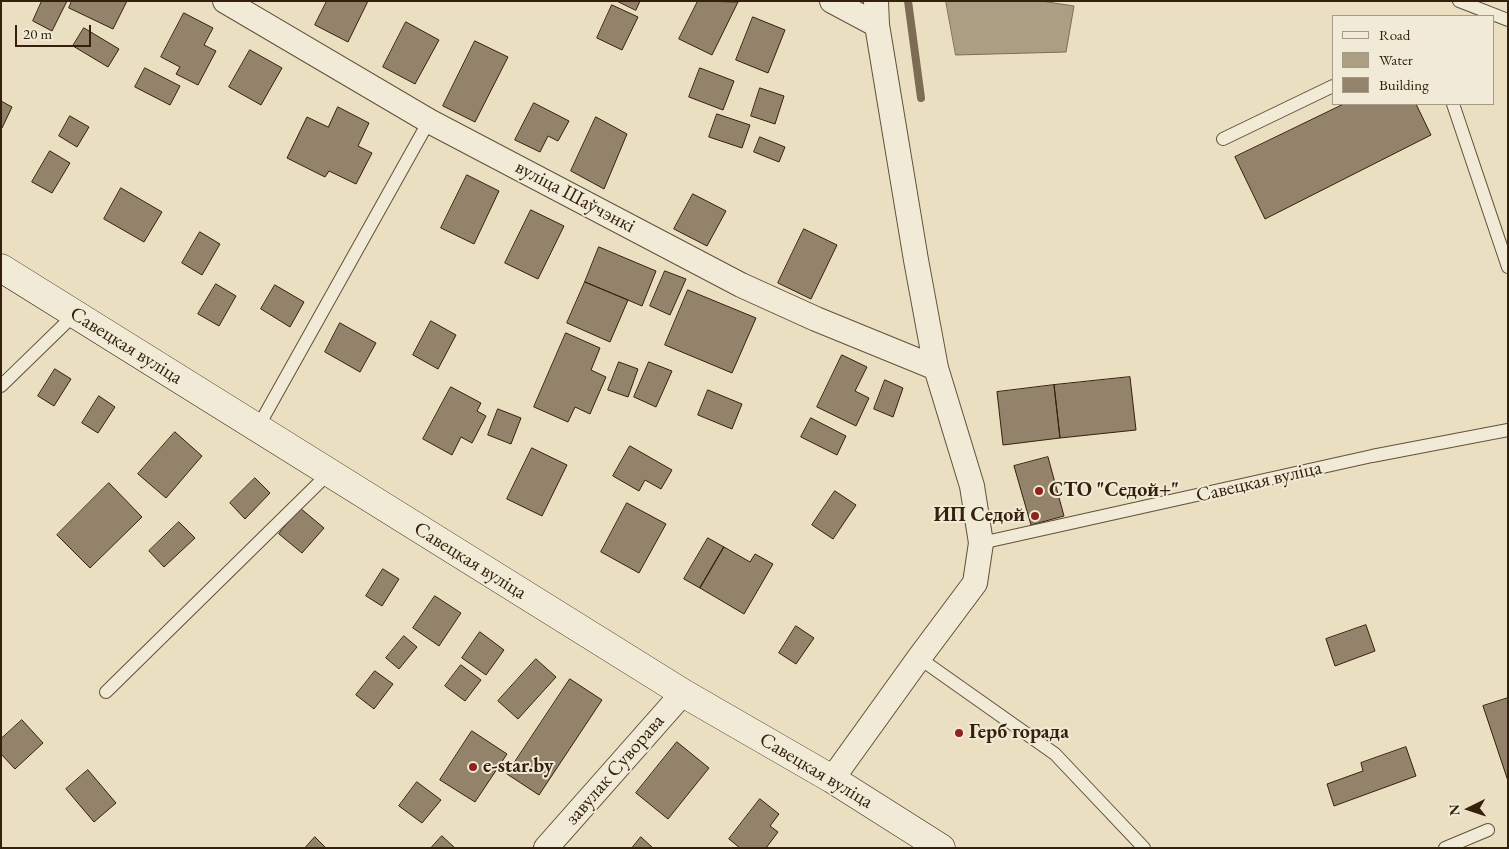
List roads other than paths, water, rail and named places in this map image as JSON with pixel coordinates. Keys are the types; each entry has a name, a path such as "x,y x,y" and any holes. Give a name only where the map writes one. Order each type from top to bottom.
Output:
{"main road":[{"name":"Савецкая вуліца","path":"1,268 683,693 832,779 942,848"}],"street":[{"name":"вуліца Шаўчэнкі","path":"225,1 429,121 741,285 936,368"},
{"path":"832,1 877,25"},
{"path":"832,779 975,583 981,543 972,486 936,368 877,25 876,1"},
{"name":"завулак Суворава","path":"546,848 683,693"}],"lane":[{"path":"1459,1 1508,20"},
{"path":"1223,139 1332,86"},
{"path":"1453,105 1508,267"},
{"path":"258,428 429,121"},
{"path":"1,386 75,314"},
{"name":"Савецкая вуліца","path":"981,543 1372,456 1508,430"},
{"path":"106,692 328,473"},
{"path":"919,658 1055,754 1144,848"},
{"path":"1445,848 1488,830"}],"water":[{"path":"946,1 1041,1 1074,6 1066,52 956,55"}],"waterway":[{"path":"908,1 921,98"}],"place":[{"name":"СТО \"Седой+\"","path":"1039,491"},
{"name":"ИП Седой","path":"1035,516"},
{"name":"Герб горада","path":"959,733"},
{"name":"e-star.by","path":"473,767"}]}
